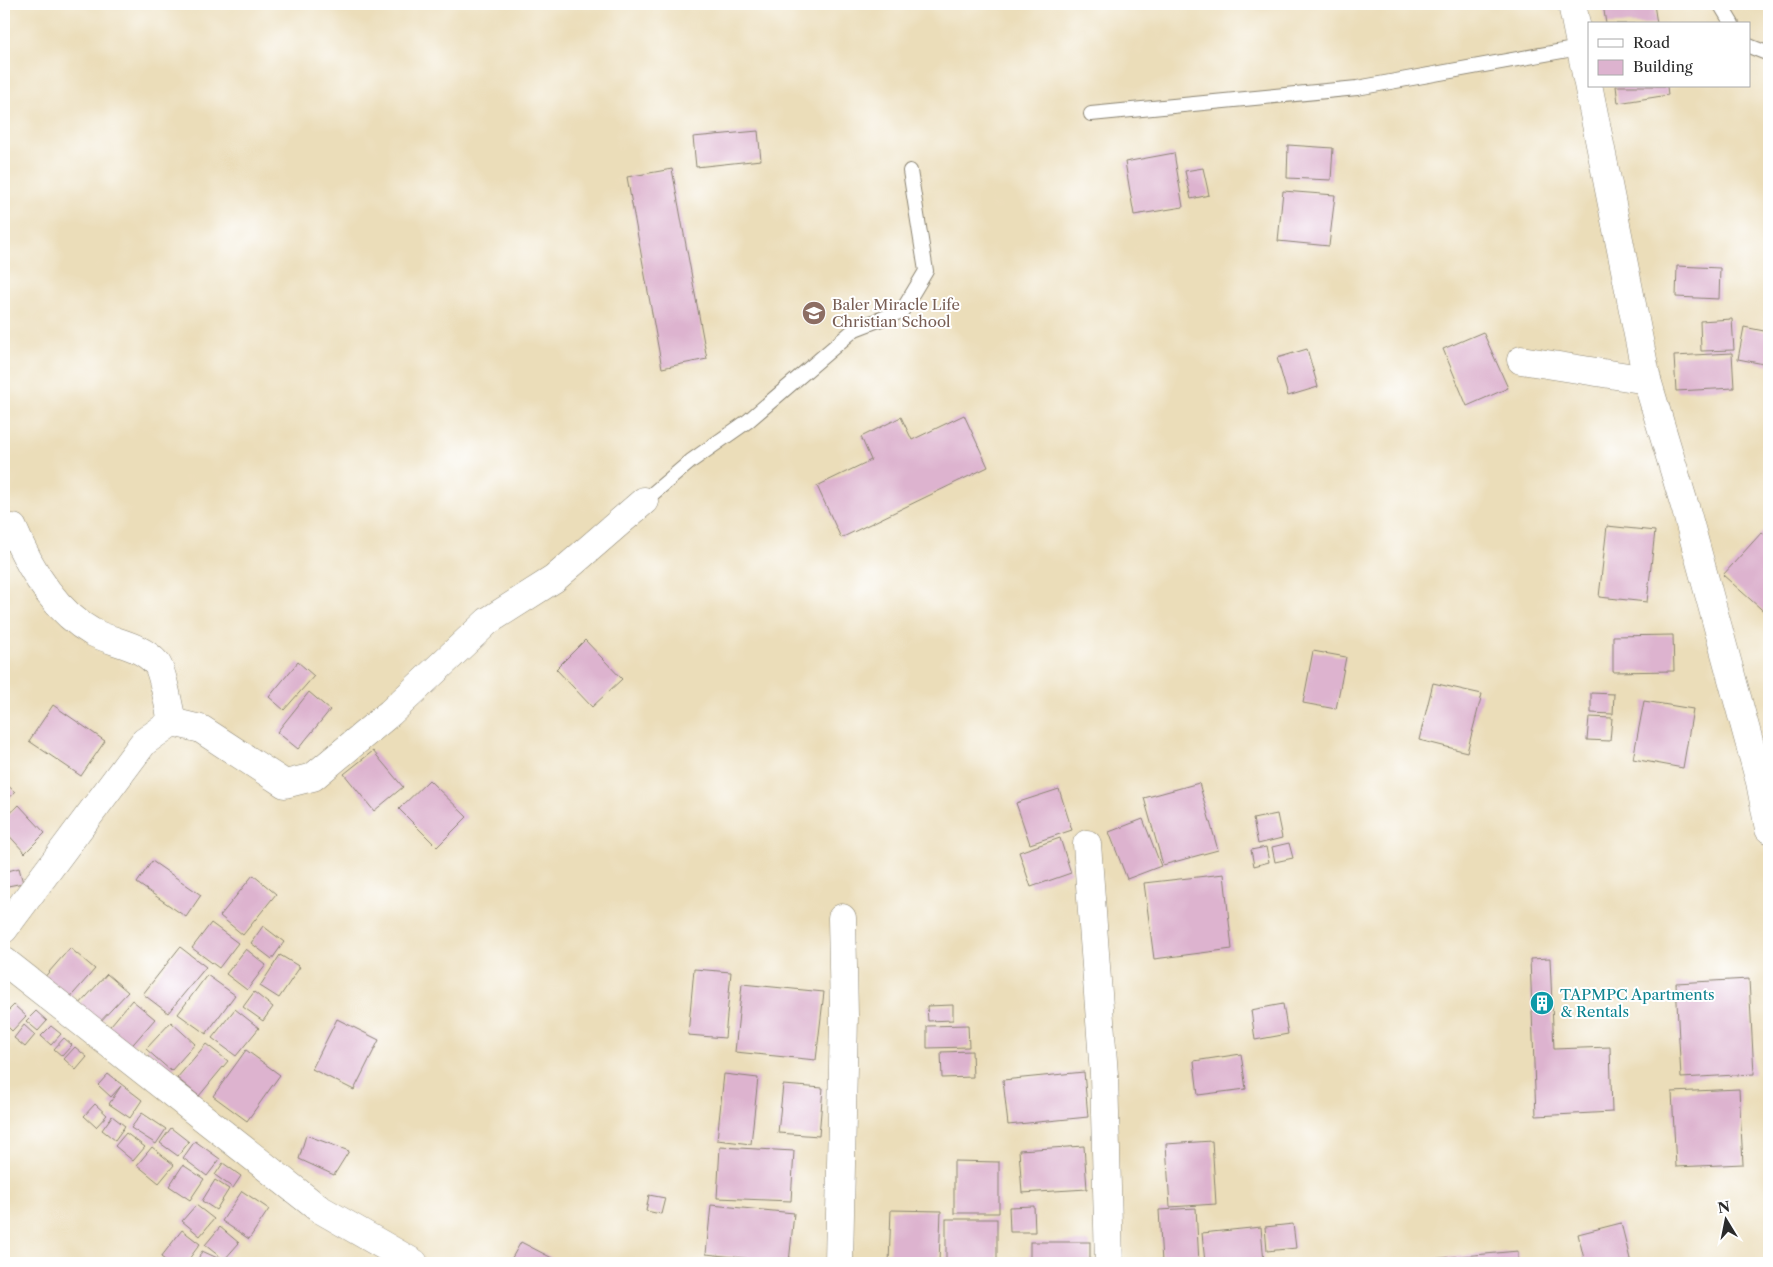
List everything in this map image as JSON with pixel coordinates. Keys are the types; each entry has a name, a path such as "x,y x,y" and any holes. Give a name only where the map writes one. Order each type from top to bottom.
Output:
{"street":[{"path":"1572,4 1588,88"},
{"path":"1588,88 1647,380 1686,510 1760,782 1769,829"},
{"path":"1521,360 1647,380"},
{"path":"4,929 144,742 172,722 201,729 284,784 313,777 390,713 488,621 554,580 644,501"},
{"path":"13,528 42,585 68,613 92,632 133,646 158,664 172,722"},
{"path":"1087,844 1104,1075 1109,1263"},
{"path":"839,1263 844,1016 842,918"},
{"path":"4,962 318,1208 414,1263"}],"lane":[{"path":"1720,4 1731,22"},
{"path":"1750,46 1769,54"},
{"path":"1091,114 1357,88 1580,48"},
{"path":"644,501 691,461 748,421 855,329 902,311 926,270 910,171"}],"building":[{"path":"1603,4 1654,4 1657,22 1606,22"},
{"path":"1616,88 1667,88 1668,95 1618,103"},
{"path":"758,131 761,160 696,167 693,137"},
{"path":"1288,145 1333,148 1331,180 1287,178"},
{"path":"1174,153 1183,207 1134,215 1125,162"},
{"path":"1203,168 1209,195 1191,199 1185,171"},
{"path":"672,169 707,359 662,368 627,177"},
{"path":"1283,191 1335,195 1329,246 1278,241"},
{"path":"1677,266 1720,268 1719,299 1676,297"},
{"path":"1732,319 1734,350 1701,351 1700,321"},
{"path":"1744,327 1769,332 1769,365 1738,359"},
{"path":"1483,332 1508,388 1467,406 1443,349"},
{"path":"1307,349 1318,387 1288,396 1277,358"},
{"path":"1732,353 1734,388 1676,391 1674,356"},
{"path":"964,415 988,467 841,538 817,486 871,460 861,437 901,417 912,440"},
{"path":"1607,526 1655,531 1647,602 1599,597"},
{"path":"1762,532 1769,538 1769,616 1723,575"},
{"path":"1673,635 1674,671 1613,672 1613,636"},
{"path":"585,640 622,679 592,707 556,669"},
{"path":"1313,651 1346,657 1336,709 1303,703"},
{"path":"298,662 314,676 284,710 269,697"},
{"path":"1433,683 1482,694 1467,752 1419,740"},
{"path":"309,692 330,710 298,749 277,732"},
{"path":"1591,693 1614,694 1613,714 1591,713"},
{"path":"1644,701 1693,709 1683,768 1633,759"},
{"path":"53,705 105,741 81,776 29,741"},
{"path":"1589,717 1612,718 1610,741 1587,740"},
{"path":"373,751 403,787 374,811 344,774"},
{"path":"429,780 467,817 437,847 399,809"},
{"path":"4,782 15,792 4,804"},
{"path":"1199,783 1218,850 1163,865 1144,798"},
{"path":"1059,789 1072,830 1030,844 1016,803"},
{"path":"19,805 45,833 25,853 4,830 4,819"},
{"path":"1277,814 1282,838 1258,844 1253,819"},
{"path":"1143,819 1161,866 1127,879 1109,832"},
{"path":"1060,838 1071,873 1031,887 1019,852"},
{"path":"1289,843 1293,858 1275,862 1272,847"},
{"path":"1266,847 1269,862 1254,866 1251,850"},
{"path":"152,861 201,895 186,917 137,883"},
{"path":"19,868 23,883 8,886 4,872"},
{"path":"1224,874 1232,949 1154,959 1144,883"},
{"path":"253,875 276,894 243,935 220,916"},
{"path":"211,923 238,943 219,968 192,948"},
{"path":"263,926 284,942 272,959 251,943"},
{"path":"180,947 206,967 168,1013 143,994"},
{"path":"70,948 95,969 67,1001 42,980"},
{"path":"246,949 266,965 247,990 226,974"},
{"path":"280,955 300,967 279,998 260,986"},
{"name":"TAPMPC Apartments & Rentals","path":"1550,958 1554,1049 1610,1047 1612,1112 1536,1116 1530,959"},
{"path":"694,969 731,972 725,1038 688,1035"},
{"path":"107,974 128,992 97,1025 77,1007"},
{"path":"207,975 235,995 206,1034 178,1014"},
{"path":"1749,979 1754,1074 1681,1078 1676,983"},
{"path":"742,984 824,992 816,1060 735,1052"},
{"path":"254,992 273,1007 263,1021 243,1007"},
{"path":"132,1000 155,1019 128,1050 106,1031"},
{"path":"1283,1004 1288,1034 1255,1040 1251,1010"},
{"path":"14,1005 26,1016 12,1031 4,1023 4,1015"},
{"path":"953,1005 953,1020 928,1021 927,1006"},
{"path":"235,1009 259,1028 236,1056 212,1038"},
{"path":"36,1011 47,1021 38,1031 26,1021"},
{"path":"337,1019 379,1040 354,1090 312,1069"},
{"path":"171,1022 195,1044 171,1071 146,1049"},
{"path":"24,1025 35,1035 25,1047 14,1038"},
{"path":"968,1025 969,1047 927,1048 927,1026"},
{"path":"51,1026 61,1034 51,1045 41,1036"},
{"path":"64,1038 72,1045 62,1056 54,1049"},
{"path":"206,1044 228,1061 199,1096 177,1078"},
{"path":"75,1047 87,1057 76,1070 64,1059"},
{"path":"246,1050 280,1075 247,1121 213,1096"},
{"path":"972,1051 973,1077 942,1078 941,1052"},
{"path":"1241,1054 1246,1089 1198,1095 1194,1061"},
{"path":"1084,1072 1088,1117 1008,1125 1003,1080"},
{"path":"108,1074 142,1100 130,1118 109,1104 121,1086 111,1097 98,1085"},
{"path":"724,1074 758,1078 751,1144 717,1140"},
{"path":"783,1085 823,1088 819,1136 778,1133"},
{"path":"1739,1089 1743,1164 1676,1167 1672,1092"},
{"path":"95,1104 107,1115 96,1127 84,1116"},
{"path":"142,1113 166,1129 156,1144 131,1128"},
{"path":"112,1116 125,1126 115,1140 102,1130"},
{"path":"171,1128 189,1142 178,1156 160,1143"},
{"path":"126,1133 145,1147 133,1161 115,1146"},
{"path":"306,1135 349,1151 334,1175 299,1159"},
{"path":"195,1141 220,1159 207,1176 183,1158"},
{"path":"1212,1141 1216,1204 1170,1207 1166,1144"},
{"path":"1084,1146 1087,1189 1022,1193 1019,1150"},
{"path":"152,1147 174,1165 159,1183 137,1165"},
{"path":"720,1147 794,1151 791,1201 717,1198"},
{"path":"954,1161 999,1162 999,1213 954,1213"},
{"path":"223,1163 241,1176 233,1188 215,1175"},
{"path":"183,1165 204,1179 190,1200 169,1186"},
{"path":"215,1180 229,1189 216,1210 202,1201"},
{"path":"242,1191 269,1209 249,1239 222,1221"},
{"path":"649,1195 665,1198 661,1214 646,1211"},
{"path":"196,1205 214,1219 200,1236 182,1221"},
{"path":"711,1205 794,1213 789,1263 706,1254"},
{"path":"1034,1206 1035,1232 1010,1232 1009,1207"},
{"path":"1196,1208 1199,1263 1162,1263 1159,1210"},
{"path":"891,1210 941,1211 939,1263 889,1263"},
{"path":"946,1219 997,1219 997,1263 946,1263"},
{"path":"1621,1223 1631,1263 1585,1263 1578,1234"},
{"path":"1293,1224 1296,1248 1267,1251 1265,1227"},
{"path":"220,1227 239,1243 224,1260 205,1245"},
{"path":"1261,1227 1264,1263 1205,1263 1202,1233"},
{"path":"182,1230 200,1244 186,1263 169,1263 161,1257"},
{"path":"521,1242 552,1258 549,1263 509,1263"},
{"path":"1030,1242 1090,1242 1090,1263 1030,1263"},
{"path":"202,1251 224,1261 229,1263 196,1263"},
{"path":"1518,1251 1518,1263 1432,1263 1431,1259"}],"place":[{"name":"Baler Miracle Life Christian School","path":"814,313"},
{"name":"TAPMPC Apartments & Rentals","path":"1542,1003"}]}
